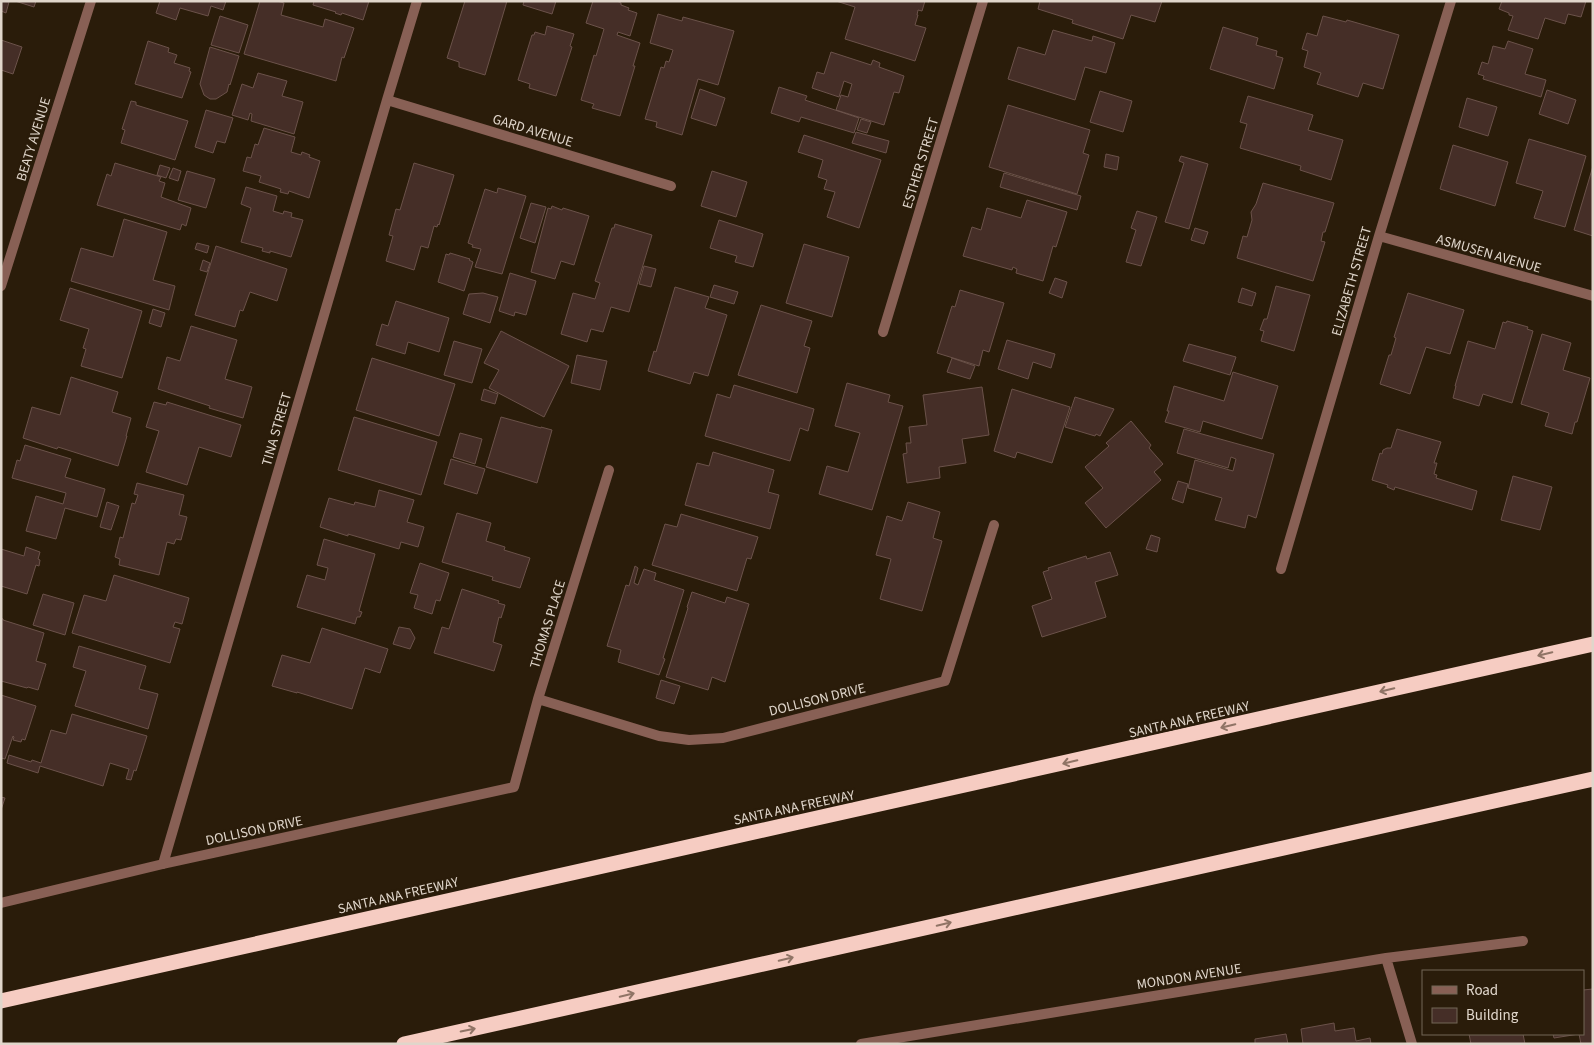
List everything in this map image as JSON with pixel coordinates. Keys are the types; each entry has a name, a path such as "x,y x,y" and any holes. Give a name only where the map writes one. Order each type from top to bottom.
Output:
{"highway":[{"name":"SANTA ANA FREEWAY","path":"1,1002 1593,644"},
{"path":"404,1044 1593,779"}],"street":[{"name":"BEATY AVENUE","path":"1,286 5,261 91,1"},
{"name":"TINA STREET","path":"163,864 386,100 417,1"},
{"name":"ESTHER STREET","path":"883,332 983,1"},
{"name":"ELIZABETH STREET","path":"1281,569 1379,236 1452,1"},
{"name":"GARD AVENUE","path":"386,100 671,186"},
{"name":"ASMUSEN AVENUE","path":"1379,236 1593,296"},
{"name":"THOMAS PLACE","path":"514,787 538,699 609,470"},
{"name":"DOLLISON DRIVE","path":"538,699 659,736 689,740 722,738 945,681 994,525"},
{"name":"DOLLISON DRIVE","path":"1,903 163,864 514,787"},
{"name":"MONDON AVENUE","path":"860,1044 1386,958 1523,941"},
{"path":"1386,958 1412,1044"}],"building":[{"path":"1,1 9,2 6,13 1,11"},
{"path":"15,1 36,1 34,7"},
{"path":"160,1 226,1 223,10 211,6 208,16 180,8 176,20 156,13"},
{"path":"260,1 284,3 281,15 323,27 325,19 354,28 344,58 342,57 336,81 244,54"},
{"path":"314,1 369,1 363,20 342,13 341,15 313,5"},
{"path":"465,1 507,1 485,75 459,67 459,62 447,58"},
{"path":"524,1 556,1 552,14 523,5"},
{"path":"593,1 617,1 629,8 628,10 637,13 630,36 618,32 617,35 640,43 620,116 592,108 594,104 581,100 594,55 596,56 604,29 586,23"},
{"path":"836,1 925,1 922,11 918,10 915,25 926,28 915,61 845,39 855,7"},
{"path":"1040,1 1162,1 1155,22 1131,15 1123,39 1072,23 1073,20 1038,9"},
{"path":"1502,1 1586,1 1581,17 1568,14 1565,24 1545,18 1538,39 1508,30 1513,16 1499,9"},
{"path":"658,14 682,21 683,17 734,31 718,85 698,79 682,135 656,127 657,122 645,119 661,67 664,68 666,61 669,62 673,50 650,43"},
{"path":"220,16 248,25 239,53 211,45"},
{"path":"1323,16 1346,22 1347,20 1399,35 1383,89 1363,83 1358,97 1317,84 1321,73 1304,67 1308,51 1302,49 1307,33 1317,36"},
{"path":"547,26 574,34 570,46 572,47 556,96 529,88 530,84 518,80 532,35 535,32 545,35"},
{"path":"1223,27 1258,38 1256,45 1277,51 1276,56 1283,58 1274,89 1210,69"},
{"path":"1053,30 1092,41 1093,36 1115,43 1106,73 1085,67 1075,100 1008,79 1018,47 1045,55"},
{"path":"1,40 22,47 13,74 1,70"},
{"path":"148,41 169,48 168,52 177,55 174,63 190,68 189,71 191,72 182,98 135,84"},
{"path":"1508,41 1533,49 1525,74 1546,80 1541,97 1483,79 1484,76 1478,74 1482,62 1488,64 1493,46 1505,49"},
{"path":"210,47 239,56 227,92 216,99 210,99 204,95 200,84"},
{"path":"831,52 871,65 873,60 880,63 879,67 904,76 899,93 894,92 884,125 836,110 841,95 848,97 852,84 844,81 839,97 812,88 817,72 824,74"},
{"path":"258,73 287,81 282,96 303,102 294,134 251,121 252,114 250,113 248,120 232,115 242,84 253,88"},
{"path":"779,87 807,96 805,100 859,118 854,133 801,117 799,122 771,113"},
{"path":"700,89 725,98 716,126 691,118"},
{"path":"1547,90 1576,100 1568,124 1539,114"},
{"path":"1100,91 1132,101 1123,132 1090,122"},
{"path":"1248,96 1313,115 1308,130 1343,140 1331,180 1300,170 1301,166 1240,148 1247,124 1240,122"},
{"path":"1467,98 1497,107 1488,136 1459,127"},
{"path":"131,101 136,102 136,105 188,121 175,160 121,143 125,130 122,129"},
{"path":"1008,105 1090,130 1083,153 1089,155 1077,194 989,167"},
{"path":"206,110 233,118 225,143 217,141 213,153 195,147"},
{"path":"861,119 871,122 867,133 857,130"},
{"path":"264,128 295,137 291,152 301,155 302,152 320,161 309,198 289,191 288,194 280,192 281,189 259,182 261,176 243,171 247,157 251,158 255,144 258,145"},
{"path":"856,132 889,141 886,153 852,143"},
{"path":"804,135 881,160 859,228 827,217 835,192 824,189 827,180 818,177 823,160 798,152"},
{"path":"1529,139 1586,156 1565,227 1534,218 1543,191 1516,183"},
{"path":"1453,145 1508,162 1495,206 1440,189"},
{"path":"1106,154 1119,157 1117,170 1104,167"},
{"path":"1181,156 1208,164 1189,229 1165,222 1184,163 1179,161"},
{"path":"115,163 161,177 159,181 165,183 161,197 191,208 186,226 182,224 180,230 97,205 107,174 111,176"},
{"path":"414,163 454,175 439,225 437,227 434,226 428,248 421,246 414,270 386,261 393,236 389,235 396,209 400,210"},
{"path":"160,165 170,168 166,178 157,175"},
{"path":"1593,166 1593,236 1574,230"},
{"path":"173,168 181,171 178,181 169,178"},
{"path":"187,171 215,179 206,208 178,200"},
{"path":"712,171 747,182 736,217 701,206"},
{"path":"1004,173 1081,196 1077,210 1000,187"},
{"path":"1263,183 1334,203 1325,232 1323,232 1321,241 1325,242 1313,281 1237,258 1243,236 1247,237 1252,220 1251,212 1256,204"},
{"path":"246,187 277,196 273,211 283,214 284,211 292,213 291,217 303,220 291,257 270,251 270,253 262,251 263,248 241,242 251,208 241,204"},
{"path":"498,188 526,196 502,274 475,267 481,249 472,247 473,245 468,243 485,189 497,193"},
{"path":"1027,200 1067,212 1056,247 1053,246 1043,281 1016,273 1017,269 1013,267 1012,270 963,256 972,227 981,230 987,208 1021,218"},
{"path":"531,203 546,207 535,243 520,238"},
{"path":"552,206 589,216 574,265 561,261 555,279 531,272 548,208 551,209"},
{"path":"1137,211 1157,217 1141,266 1126,262 1136,230 1131,228"},
{"path":"124,219 167,232 153,280 175,286 169,310 71,281 81,248 113,257"},
{"path":"719,220 763,234 753,267 735,262 737,256 710,248"},
{"path":"615,224 652,235 629,312 611,307 603,332 591,329 587,342 561,334 573,293 595,299 600,283 595,281 612,228 614,228"},
{"path":"1195,228 1208,232 1204,244 1191,240"},
{"path":"197,243 209,246 207,253 195,249"},
{"path":"804,244 849,257 832,317 786,303"},
{"path":"216,246 287,269 277,301 250,292 243,311 240,310 235,327 195,315"},
{"path":"450,253 470,259 473,262 464,291 438,282 446,254 449,255"},
{"path":"203,260 210,263 207,272 200,270"},
{"path":"644,266 656,269 651,287 639,284"},
{"path":"510,273 536,281 526,315 515,312 514,316 499,311"},
{"path":"1055,278 1067,282 1062,298 1049,293"},
{"path":"714,285 738,292 734,304 710,297"},
{"path":"1276,286 1310,295 1294,351 1261,341 1264,331 1260,330 1264,319 1267,319"},
{"path":"675,287 709,297 705,308 727,315 708,376 694,372 690,384 648,371 654,351 656,352"},
{"path":"70,288 142,311 122,378 81,366 86,349 83,348 89,329 60,320"},
{"path":"1242,288 1256,293 1252,306 1238,302"},
{"path":"960,290 1004,303 989,352 983,350 979,366 937,353 952,306 955,307"},
{"path":"483,293 498,297 490,323 463,314 469,294"},
{"path":"1408,293 1464,310 1450,354 1426,347 1410,394 1380,384 1389,355 1391,355 1396,338 1394,337"},
{"path":"396,301 449,318 439,352 408,342 405,354 376,345 382,324 388,326"},
{"path":"761,305 812,321 804,346 810,348 797,393 738,375"},
{"path":"153,309 165,313 161,327 149,323"},
{"path":"1507,321 1528,327 1527,329 1533,331 1512,403 1483,394 1479,406 1453,398 1468,341 1495,349 1503,322 1506,323"},
{"path":"191,326 237,340 225,379 252,387 243,418 209,408 210,406 158,389 167,357 180,361"},
{"path":"501,331 569,366 544,417 489,388 499,370 484,363"},
{"path":"1542,334 1571,343 1563,370 1590,378 1572,434 1545,426 1549,413 1521,404"},
{"path":"1007,340 1055,354 1051,368 1033,362 1028,379 998,369"},
{"path":"454,341 482,349 472,383 444,375"},
{"path":"1189,344 1236,357 1230,375 1183,361"},
{"path":"577,355 607,361 600,390 571,383"},
{"path":"372,358 455,384 439,436 356,410"},
{"path":"952,358 975,366 970,379 947,372"},
{"path":"1233,372 1278,386 1262,439 1203,421 1200,432 1165,422 1174,386 1224,401"},
{"path":"71,377 118,392 112,412 131,418 118,466 23,438 32,407 60,415"},
{"path":"847,383 890,395 888,402 903,406 872,510 819,494 827,466 848,472 860,433 835,426"},
{"path":"734,385 814,409 808,431 800,428 790,461 705,436 717,394 730,398"},
{"path":"982,387 989,435 962,439 966,463 939,467 940,478 907,483 903,454 907,453 906,443 911,443 909,427 927,425 923,395"},
{"path":"484,389 498,394 495,404 481,400"},
{"path":"1012,389 1070,407 1052,463 1017,452 1015,458 994,451"},
{"path":"1075,397 1114,409 1100,436 1065,427"},
{"path":"154,402 166,405 167,402 241,425 231,457 199,447 187,485 146,472 159,431 146,427"},
{"path":"354,417 437,442 421,495 338,470"},
{"path":"501,417 552,430 537,483 486,467"},
{"path":"1131,421 1151,445 1149,448 1163,464 1154,472 1161,480 1106,528 1085,503 1103,488 1085,467 1109,446 1106,443"},
{"path":"1184,429 1274,454 1256,518 1248,515 1245,528 1215,520 1222,498 1188,488 1195,460 1233,471 1236,459 1231,457 1228,468 1177,453"},
{"path":"1397,429 1441,442 1434,463 1437,463 1434,474 1437,475 1436,478 1477,491 1472,510 1395,487 1394,490 1387,487 1388,485 1372,480 1380,453 1382,454 1383,450 1391,448"},
{"path":"460,433 482,439 475,464 453,457"},
{"path":"25,445 71,459 65,477 105,489 97,517 65,508 56,539 26,531 36,496 63,504 66,493 12,478 17,460 20,461"},
{"path":"713,452 774,470 768,492 779,495 770,529 685,505 697,463 709,466"},
{"path":"451,459 485,469 477,494 444,484"},
{"path":"1513,476 1552,487 1540,530 1501,520"},
{"path":"1178,481 1188,484 1183,503 1172,499"},
{"path":"137,483 184,495 179,515 187,517 181,540 176,539 174,544 167,542 159,575 119,565 120,559 115,557 120,537 123,538 132,503 135,504 138,495 134,494"},
{"path":"379,490 414,500 407,522 424,527 418,547 401,542 399,549 320,527 329,498 354,505 355,502 375,507"},
{"path":"107,502 119,506 111,530 100,527"},
{"path":"908,502 940,512 933,538 942,541 922,611 880,599 891,559 876,555 887,516 902,521"},
{"path":"457,513 491,523 486,541 505,547 504,550 530,558 520,588 492,580 493,577 442,562"},
{"path":"681,514 758,537 751,559 747,558 737,591 652,565 665,524 677,527"},
{"path":"1151,535 1160,538 1157,552 1146,549"},
{"path":"324,539 375,554 359,611 362,612 360,617 357,617 355,624 297,607 307,575 325,580 328,568 317,565"},
{"path":"26,547 40,552 39,566 36,565 27,594 1,586 1,549 24,556"},
{"path":"1110,552 1118,575 1095,582 1106,617 1042,637 1032,606 1052,599 1043,572 1049,570 1048,568 1086,556 1087,559"},
{"path":"420,563 449,573 440,601 436,600 432,614 414,608 418,595 410,593"},
{"path":"635,566 638,568 634,583 638,585 644,569 656,573 654,580 684,590 659,675 618,662 621,650 607,646 626,585 629,586"},
{"path":"114,575 189,598 182,624 175,622 173,627 180,629 170,663 72,633 84,595 106,601"},
{"path":"462,589 499,601 498,603 505,605 501,618 499,617 493,642 502,645 494,671 434,653 442,627 449,629"},
{"path":"692,592 725,603 727,597 749,604 725,682 712,677 708,690 666,677"},
{"path":"43,594 74,603 65,635 33,625"},
{"path":"1,618 44,633 36,661 46,664 38,690 1,681"},
{"path":"399,627 410,629 415,638 410,649 393,644"},
{"path":"322,628 388,649 380,673 365,668 352,709 272,686 282,655 310,663"},
{"path":"79,646 146,666 139,689 158,694 148,729 75,706 86,671 73,667"},
{"path":"661,680 680,686 674,704 656,698"},
{"path":"1,695 36,706 25,740 22,739 21,742 13,740 13,736 5,759 1,758"},
{"path":"72,714 147,736 136,771 134,770 131,780 126,779 129,769 110,763 103,786 40,766 38,773 7,763 9,755 41,763 51,730 66,734"},
{"path":"1,797 5,798 1,810"},
{"path":"1593,989 1593,1044 1581,1044 1579,1035 1584,1035 1584,990"},
{"path":"1334,1023 1335,1031 1354,1028 1356,1041 1370,1038 1371,1044 1303,1044 1301,1029"},
{"path":"1286,1034 1288,1044 1255,1044 1255,1039"},
{"path":"1469,1035 1523,1035 1525,1044 1471,1044"},
{"path":"1553,1035 1573,1035 1554,1038"}]}
